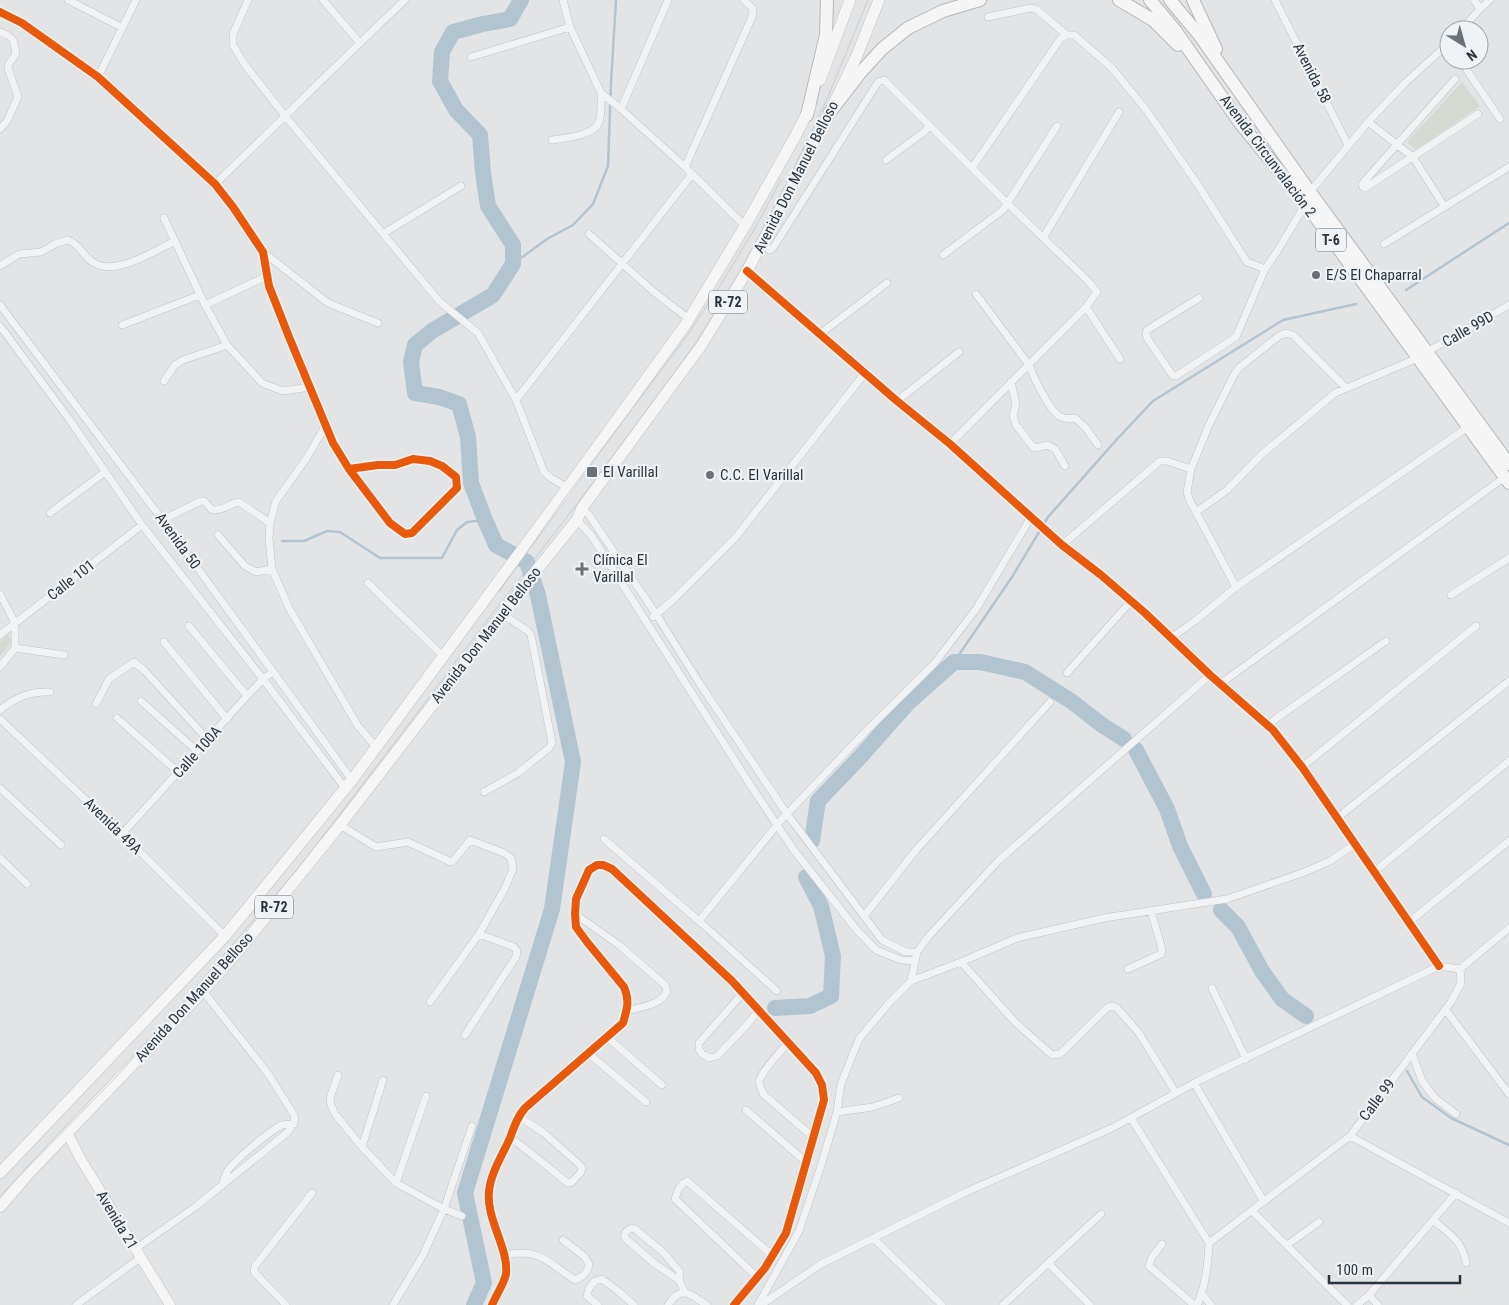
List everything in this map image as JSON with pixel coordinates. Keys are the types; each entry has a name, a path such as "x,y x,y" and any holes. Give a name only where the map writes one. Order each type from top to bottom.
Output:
{"highway":[{"path":"807,115 826,35 827,0"},
{"path":"830,112 860,73 882,49 908,28 943,11 980,0"},
{"path":"1119,0 1153,20 1203,70"},
{"name":"Avenida Circunvalación 2","path":"1150,0 1175,30 1240,123 1308,198"},
{"name":"Avenida Circunvalación 2","path":"1170,0 1200,36 1234,84 1308,198 1423,355 1509,464"},
{"path":"1193,0 1234,84"},
{"name":"Avenida Circunvalación 2","path":"1423,355 1468,427 1507,480"}],"main road":[{"name":"Avenida Don Manuel Belloso","path":"0,1173 225,936 348,784 568,488 689,319 745,226 807,115 850,0"},
{"name":"Avenida Don Manuel Belloso","path":"0,1207 31,1171 203,991 239,950 340,825 527,581 577,520 582,508 700,347 746,271 830,112 855,60 879,0"}],"street":[{"path":"68,0 121,27"},
{"path":"98,76 136,0"},
{"path":"248,0 233,34 233,45 245,66 439,301 478,333 516,400 544,472 568,488"},
{"path":"322,0 360,43"},
{"path":"215,184 405,0"},
{"path":"563,0 570,28 603,95 618,106 685,167 745,226"},
{"path":"618,106 668,0"},
{"path":"685,167 752,17 753,9 744,0"},
{"name":"Avenida 58","path":"1275,0 1348,145"},
{"path":"1474,0 1480,9"},
{"path":"1470,20 1490,0"},
{"path":"988,17 1030,8 1036,9 1067,34 1074,35 1112,68 1147,111 1198,185 1247,262 1265,268"},
{"path":"0,12 22,23 98,76 215,184 263,252 328,303 378,323"},
{"path":"471,57 570,28"},
{"path":"0,36 0,32 11,36 13,40 16,54 8,68 18,97 0,129"},
{"path":"972,168 1061,38 1067,34"},
{"path":"1199,298 1147,330 1147,338 1173,376 1176,376 1236,337 1265,268 1278,250 1308,198 1368,122 1405,83 1439,53"},
{"path":"1467,70 1500,119"},
{"path":"761,244 770,250 773,248 878,82 884,80 1087,280 1097,292 1086,307 950,444"},
{"path":"1455,80 1362,184 1362,187 1365,188 1478,114"},
{"path":"552,140 585,134 594,128 599,122 603,95"},
{"path":"1043,238 1118,112"},
{"path":"1368,122 1413,157 1444,206"},
{"path":"886,160 924,132 929,126"},
{"path":"943,254 1003,210 1057,126"},
{"path":"1384,244 1509,167"},
{"path":"516,400 692,174"},
{"path":"384,233 462,186"},
{"path":"164,218 204,304 227,345 262,383 283,390 310,387"},
{"path":"589,234 654,292 689,319"},
{"path":"0,266 19,254 41,252 68,240 78,246 96,264 109,266 125,265 175,241"},
{"path":"263,252 269,286 333,443 349,469 390,523 405,534 412,533 457,488 456,477 442,466 430,461 413,460 394,465 349,469"},
{"path":"746,271 950,444 1062,545 1101,574 1210,675 1273,730 1302,767 1439,966"},
{"path":"204,304 267,276"},
{"path":"820,334 887,283"},
{"path":"976,294 1029,365 1034,379 1058,415 1065,419 1075,418 1085,427 1098,445"},
{"path":"122,325 200,295"},
{"name":"Avenida 50","path":"0,304 273,672 348,784"},
{"name":"Calle 99D","path":"1196,512 1227,490 1262,454 1335,393 1423,355 1509,305"},
{"path":"1086,307 1120,359"},
{"name":"Avenida 50","path":"0,326 69,419 142,524 348,784"},
{"path":"1236,587 1187,492 1191,469 1209,425 1235,373 1279,336 1286,333 1293,335 1346,388"},
{"path":"164,381 175,365 183,360 227,345"},
{"path":"897,401 959,352"},
{"path":"647,622 673,600 740,532 866,373"},
{"path":"1011,382 1016,404 1013,416 1016,425 1033,447 1048,445 1055,449 1065,466"},
{"path":"326,425 306,460 276,501 270,523 269,538 272,568 288,608 358,726 376,747"},
{"path":"1171,638 1236,587 1468,427"},
{"path":"1062,545 1160,461 1167,460 1191,469"},
{"path":"50,513 105,472"},
{"path":"1220,684 1507,480"},
{"path":"162,520 204,501 212,510 219,511 238,502 270,523"},
{"path":"582,508 589,515 656,614 700,684 787,814 882,940 906,952 917,952"},
{"path":"699,921 787,814 860,737 934,664 976,608 1031,517"},
{"path":"577,520 591,535 793,850 856,929 876,950 901,960 915,961"},
{"name":"Calle 101","path":"0,635 142,524"},
{"path":"218,534 245,566 256,572 272,568"},
{"path":"1451,595 1509,558"},
{"path":"368,583 443,656"},
{"path":"0,594 15,623 15,648 0,667"},
{"path":"1067,673 1131,601"},
{"path":"484,792 518,773 549,748 552,743 531,636 528,631 502,614"},
{"path":"189,626 247,696"},
{"path":"1302,767 1476,626"},
{"path":"1267,725 1386,641"},
{"path":"164,642 227,719"},
{"path":"15,648 64,654"},
{"path":"96,704 109,679 134,662 145,671 207,739"},
{"name":"Calle 100A","path":"122,834 247,696 263,679 273,672"},
{"path":"911,980 917,952 928,937 999,860 1210,675"},
{"path":"1337,818 1509,681"},
{"path":"0,710 8,702 37,692 50,692"},
{"path":"141,701 197,751"},
{"path":"864,916 916,850 1050,702"},
{"path":"117,718 178,772"},
{"name":"Avenida 49A","path":"0,719 122,834 225,936"},
{"path":"1375,871 1509,761"},
{"path":"0,788 61,845"},
{"path":"340,825 376,848 408,842 450,862 454,860 470,840 504,853 511,858 513,869 508,882 479,934 430,1002"},
{"path":"604,839 777,991"},
{"path":"1409,922 1509,841"},
{"path":"760,1305 800,1231 837,1112 841,1084 859,1039 911,980 961,962 1017,938 1104,918 1227,899 1330,862 1355,844"},
{"path":"0,858 27,884"},
{"path":"492,1305 506,1274 504,1255 491,1217 489,1192 498,1162 518,1116 623,1024 628,1007 624,986 586,942 576,926 576,899 588,870 596,865 603,865 612,869 732,981 816,1073 822,1085 824,1100 786,1233 757,1277 734,1305"},
{"path":"1128,969 1161,954 1162,949 1151,911"},
{"path":"575,914 619,945 665,985 666,995 655,1003 627,1011"},
{"path":"760,1305 821,1264 966,1192 1112,1128 1176,1093 1280,1041 1439,966 1460,969 1509,928"},
{"path":"465,1035 516,957 514,947 479,934"},
{"path":"961,962 1015,1022 1052,1055 1060,1054 1108,1007 1117,1008 1139,1033 1176,1093"},
{"name":"Calle 99","path":"1209,1243 1350,1136 1445,1009 1461,983 1460,969"},
{"path":"1212,988 1246,1059"},
{"path":"76,1305 288,1132 294,1124 294,1115 269,1075 203,991"},
{"path":"742,994 699,1043 699,1049 702,1054 710,1058 717,1056 759,1010"},
{"path":"1445,1009 1509,1094"},
{"path":"607,1037 662,1086"},
{"path":"788,1042 764,1072 759,1082 763,1094 813,1137"},
{"path":"588,1053 646,1102"},
{"path":"1412,1053 1422,1081 1435,1098 1456,1114"},
{"path":"338,1075 330,1098 331,1105 335,1114 362,1147 396,1183 444,1209 462,1216"},
{"path":"362,1147 383,1080"},
{"path":"1194,1084 1264,1202"},
{"path":"396,1183 426,1096"},
{"path":"837,1112 872,1107 899,1098"},
{"path":"746,1110 806,1162"},
{"path":"510,1138 528,1150 568,1183 572,1183 581,1172 582,1168 573,1158 544,1133 518,1116"},
{"path":"1131,1118 1209,1243 1208,1264 1202,1294 1196,1305 1149,1266 1152,1257 1162,1244"},
{"path":"393,1305 424,1255 444,1209 472,1126"},
{"name":"Avenida 21","path":"68,1134 80,1158 170,1305"},
{"path":"1350,1136 1509,1223"},
{"path":"757,1277 675,1199 683,1183 687,1182 772,1255"},
{"path":"286,1305 254,1272 255,1266 312,1192"},
{"path":"1357,1305 1369,1295 1456,1194"},
{"path":"1252,1211 1347,1305"},
{"path":"1003,1305 1101,1214"},
{"path":"1433,1220 1462,1246 1466,1263"},
{"path":"1287,1245 1319,1222"},
{"path":"679,1280 680,1272 664,1253 635,1229 627,1230 625,1238 655,1264 679,1280 685,1293"},
{"path":"873,1238 942,1305"},
{"path":"504,1255 523,1253 539,1256 551,1262 565,1275 575,1280 582,1277 589,1269 589,1264 584,1256 563,1240"},
{"path":"1048,1262 1090,1305"},
{"path":"598,1305 587,1296 589,1288 594,1281 602,1279 634,1305"},
{"path":"668,1305 674,1295 679,1293 685,1293 707,1305"},
{"path":"1202,1294 1211,1305"},
{"path":"1369,1295 1378,1305"}],"shaded area":[{"path":"1462,82 1480,106 1416,150 1407,142"},
{"path":"8,635 12,642 0,656 0,642"}],"waterway":[{"path":"474,1305 484,1283 465,1193 552,909 573,762 538,595 527,562 496,545 485,520 471,483 468,437 459,404 439,397 415,393 411,362 415,345 432,331 493,295 513,264 513,245 488,206 480,135 456,110 440,81 442,52 453,32 510,19 521,0"},
{"path":"513,264 547,239 573,225 593,204 608,166 616,0"},
{"path":"1406,290 1509,223"},
{"path":"954,662 1012,577 1048,517 1153,401 1283,320 1356,304"},
{"path":"282,541 304,541 327,531 340,532 380,558 442,558 457,530 467,522 485,520"},
{"path":"812,841 818,801 909,702 954,662 980,662 1025,672 1071,701 1124,739"},
{"path":"1136,750 1167,809 1180,846 1204,894"},
{"path":"775,1008 810,1006 831,996 833,956 821,906 806,877"},
{"path":"1221,910 1238,927 1262,971 1282,999 1306,1016"},
{"path":"1407,1071 1422,1097 1451,1118 1509,1145"}],"tram line":[{"path":"0,1196 117,1076 296,871 577,504 697,342 740,271 780,197 827,99 868,0"},
{"path":"499,592 567,495 687,336 754,230 781,180"}],"cycle path":[{"path":"0,12 22,23 98,77 215,184 233,207 263,252 269,286 333,443 349,469 390,523 405,534 412,533 457,488 456,477 442,466 430,461 413,459 395,465 349,469"},
{"path":"747,271 897,401 950,444 1062,545 1101,575 1145,613 1210,675 1273,730 1302,767 1439,966"},
{"path":"492,1305 505,1278 506,1264 491,1213 489,1192 494,1171 516,1122 525,1108 623,1023 626,1013 627,1001 624,987 576,927 576,899 589,870 597,865 603,865 612,869 732,981 816,1073 822,1085 824,1100 786,1233 765,1268 734,1305"}],"place":[{"name":"E/S El Chaparral","path":"1316,275"},
{"name":"El Varillal","path":"592,472"},
{"name":"C.C. El Varillal","path":"710,475"},
{"name":"Clínica El Varillal","path":"582,569"}]}
